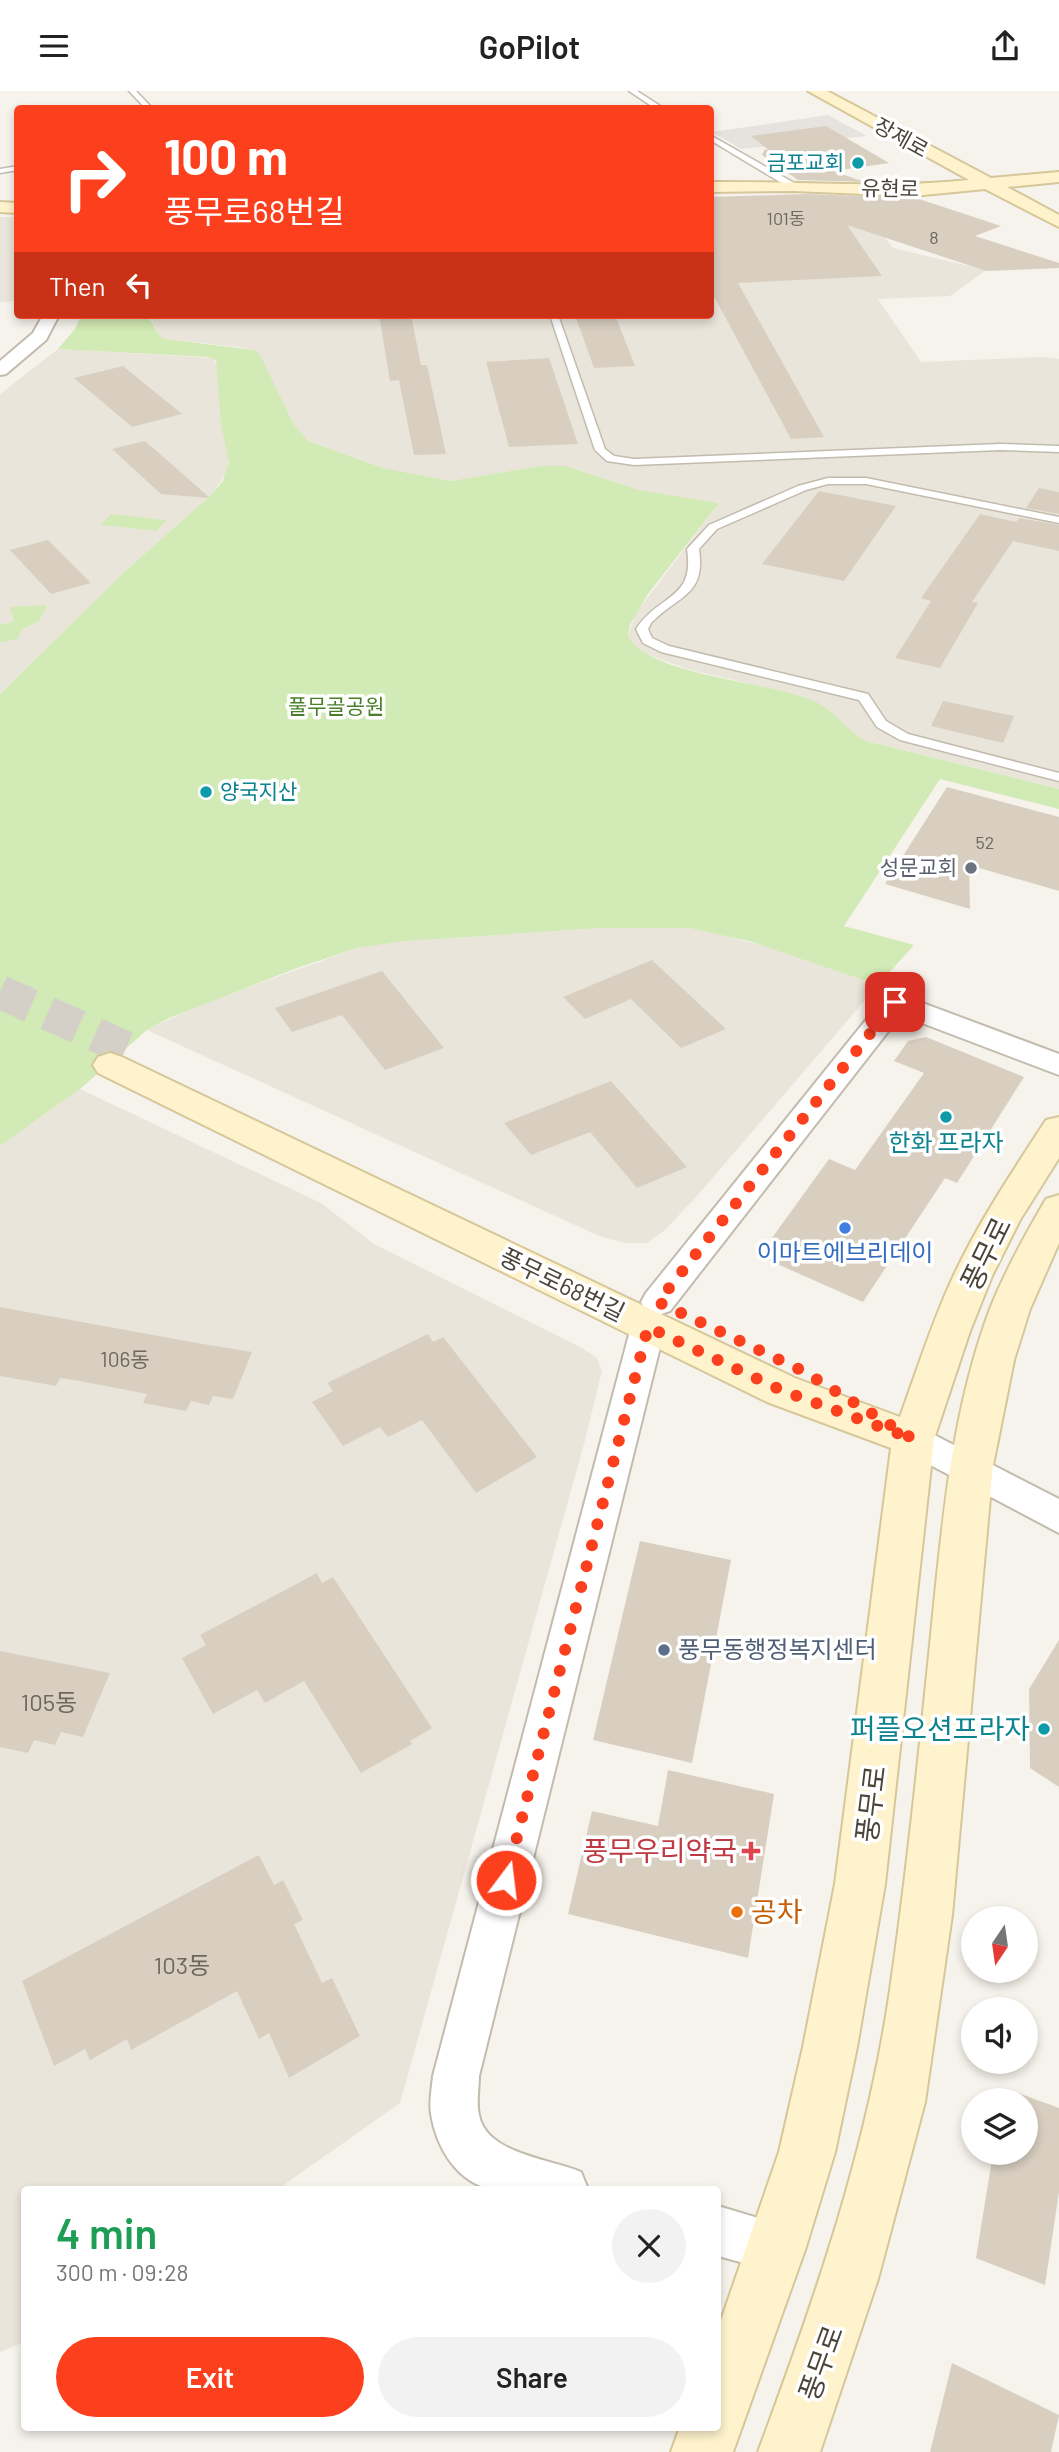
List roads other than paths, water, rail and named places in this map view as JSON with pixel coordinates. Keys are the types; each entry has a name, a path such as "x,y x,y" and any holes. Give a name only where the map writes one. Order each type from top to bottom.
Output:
{"street":[{"name":"장제로","path":"816,91 986,184"},
{"path":"926,152 980,161"},
{"path":"1000,165 1059,169"},
{"name":"유현로","path":"714,187 793,186 913,191 1059,177"},
{"path":"986,184 1059,221"},
{"path":"986,184 996,200 1059,238"},
{"path":"1059,186 1040,197 1045,207 1059,221"},
{"path":"865,190 959,203"},
{"path":"1007,215 1037,225"},
{"path":"4,363 40,336 49,319"},
{"path":"553,2186 509,2174 479,2160 461,2139 454,2113 457,2076 653,1314 895,1002 1059,1065"},
{"name":"풍무로68번길","path":"120,1057 284,1147 653,1314 781,1390 913,1439"},
{"name":"풍무로","path":"721,2402 777,2247 807,2152 830,2047 860,1884 913,1439 950,1331 973,1276 1004,1215 1059,1129"},
{"name":"풍무로","path":"789,2452 837,2320 877,2185 898,2101 923,1940 969,1471 984,1391 1004,1323 1059,1209"},
{"path":"913,1439 1059,1517"},
{"path":"721,2232 777,2247"},
{"path":"702,2452 710,2431"}],"lane":[{"path":"132,91 146,105"},
{"path":"632,91 655,105"},
{"name":"유현로","path":"714,139 793,186"},
{"path":"555,319 600,450 611,459 634,462 1000,447 1059,449"},
{"path":"1059,520 866,481 842,480 815,484 708,530 693,549 695,571 692,580 652,616 642,629 648,640 665,649 864,697 881,724 904,737 1059,777"}],"tunnel":[{"path":"0,992 130,1050"}],"place":[{"name":"금포교회","path":"858,163"},
{"name":"양국지산","path":"206,792"},
{"name":"성문교회","path":"971,868"},
{"name":"한화 프라자","path":"946,1117"},
{"name":"이마트에브리데이","path":"845,1228"},
{"name":"풍무동행정복지센터","path":"664,1650"},
{"name":"퍼플오션프라자","path":"1044,1729"},
{"name":"풍무우리약국","path":"751,1851"},
{"name":"공차","path":"737,1912"}],"park label":[{"name":"풀무골공원","path":"336,707"}]}
